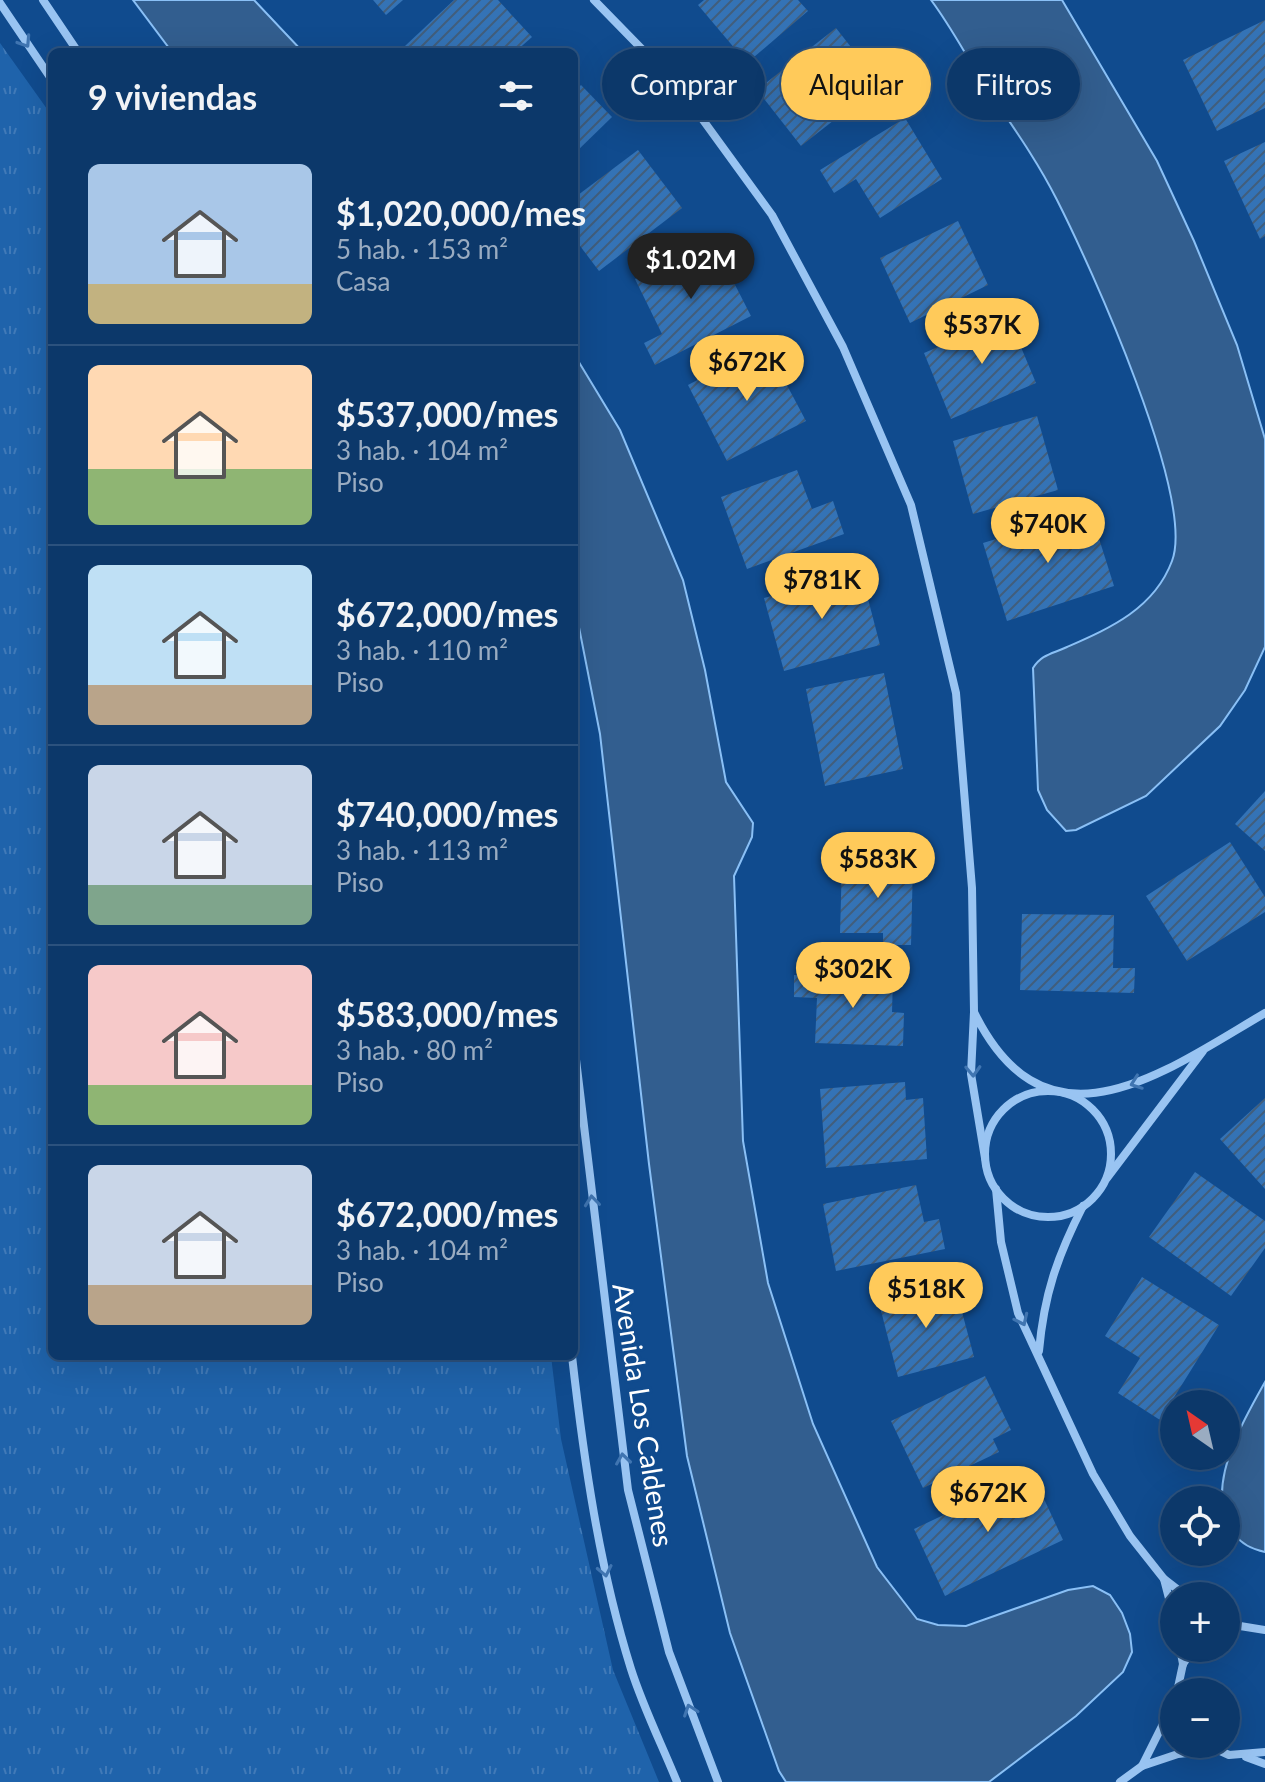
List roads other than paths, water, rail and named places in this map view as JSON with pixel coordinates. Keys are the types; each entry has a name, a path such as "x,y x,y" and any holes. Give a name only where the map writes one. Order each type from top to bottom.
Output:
{"street":[{"path":"43,0 75,48"},
{"path":"594,0 679,87 772,215 843,347 881,427 911,505 956,693 972,888 974,1012 971,1074 985,1158 996,1189 1001,1242 1018,1313 1039,1352 1093,1474 1130,1536 1168,1582"},
{"path":"0,3 48,74"},
{"path":"974,1012 988,1042 1011,1067 1033,1085 1061,1093 1094,1111 1105,1127 1110,1154 1104,1182"},
{"path":"985,1158 987,1139 994,1121 1023,1096 1110,1092 1154,1076 1265,1013"},
{"path":"1039,1352 1044,1303 1059,1252 1083,1206 1206,1048"},
{"name":"Avenida Los Caldenes","path":"578,1076 628,1490 669,1652 718,1782"},
{"path":"996,1189 1009,1204 1026,1213 1045,1217 1065,1215 1083,1206"},
{"path":"572,1360 581,1434 613,1605 632,1672 677,1782"},
{"path":"1240,1626 1265,1630"},
{"path":"1180,1678 1183,1664"},
{"path":"1142,1766 1160,1730"},
{"path":"1245,1756 1265,1752"},
{"path":"1240,1755 1265,1764"},
{"path":"1120,1782 1142,1766 1166,1758"}]}
